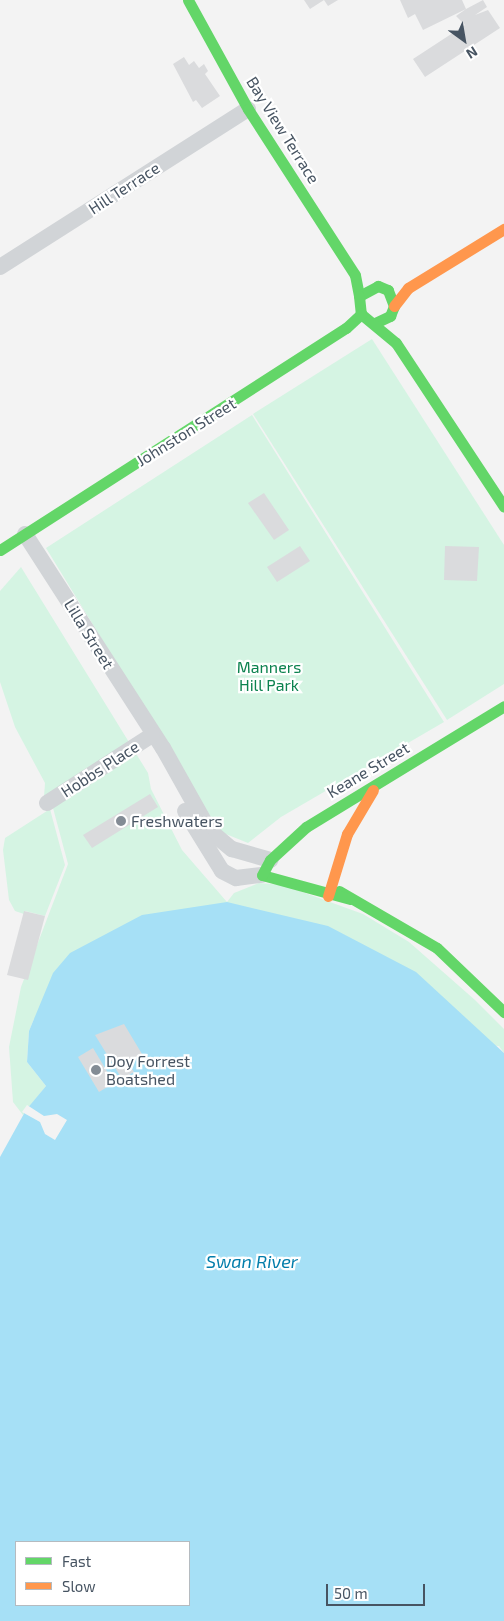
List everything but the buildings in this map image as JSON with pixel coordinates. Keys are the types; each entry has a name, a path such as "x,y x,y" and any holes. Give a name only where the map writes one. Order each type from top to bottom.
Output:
{"street":[{"name":"Bay View Terrace","path":"188,0 248,109 355,275 368,319"},
{"name":"Hill Terrace","path":"0,267 248,109"},
{"path":"396,343 389,292 408,288 504,229"},
{"name":"Bay View Terrace","path":"355,275 389,292"},
{"path":"360,296 375,286"},
{"path":"368,319 392,311 408,288"},
{"path":"368,319 396,343 503,503"},
{"name":"Johnston Street","path":"0,550 346,328 368,319"},
{"name":"Lilla Street","path":"25,534 152,735 209,830 232,850 266,868"},
{"name":"Keane Street","path":"266,868 306,827 504,706"},
{"name":"Lilla Street","path":"152,735 164,769 218,867 236,878 266,868"},
{"name":"Hobbs Place","path":"48,803 152,735"},
{"path":"330,891 357,812 380,781"},
{"path":"266,868 292,869 330,891"},
{"path":"266,868 330,891 385,915 438,948 504,1012"}],"green space":[{"path":"372,339 504,545 504,684 447,720 253,414"},
{"name":"Manners Hill Park","path":"252,415 444,722 281,817 248,843 211,828 161,736 46,548"},
{"path":"21,567 148,773 151,789 182,850 227,902 234,893 259,883 283,885 363,914 409,942 475,1000 504,1029 504,1053 499,1046 34,1019 29,1031 27,1062 46,1086 23,1115 13,1102 9,1047 21,987 68,864 53,808 44,797 45,783 15,727 0,682 0,591"},
{"path":"50,809 65,865 45,916 25,911 24,914 15,911 9,900 3,850 5,838"}],"water":[{"name":"Swan River","path":"227,902 328,926 416,972 504,1053 504,1621 0,1621 0,1157 26,1110 46,1086 27,1062 29,1031 53,973 70,953 142,915"}],"pier":[{"path":"27,1105 44,1116 57,1114 67,1120 55,1140 45,1134 40,1122 22,1112"}],"traffic: fast":[{"path":"188,0 248,109 355,275 359,296"},
{"path":"375,323 390,316 394,306 388,290 378,286 359,296 361,314 396,343 504,507"},
{"path":"0,550 346,328 361,314"},
{"path":"350,899 262,875 270,860 306,827 504,706"},
{"path":"339,891 437,948 504,1012"}],"traffic: slow":[{"path":"394,306 408,288 504,229"},
{"path":"328,896 347,834 373,790"}],"place":[{"name":"Freshwaters","path":"121,821"},
{"name":"Doy Forrest Boatshed","path":"96,1070"}]}
